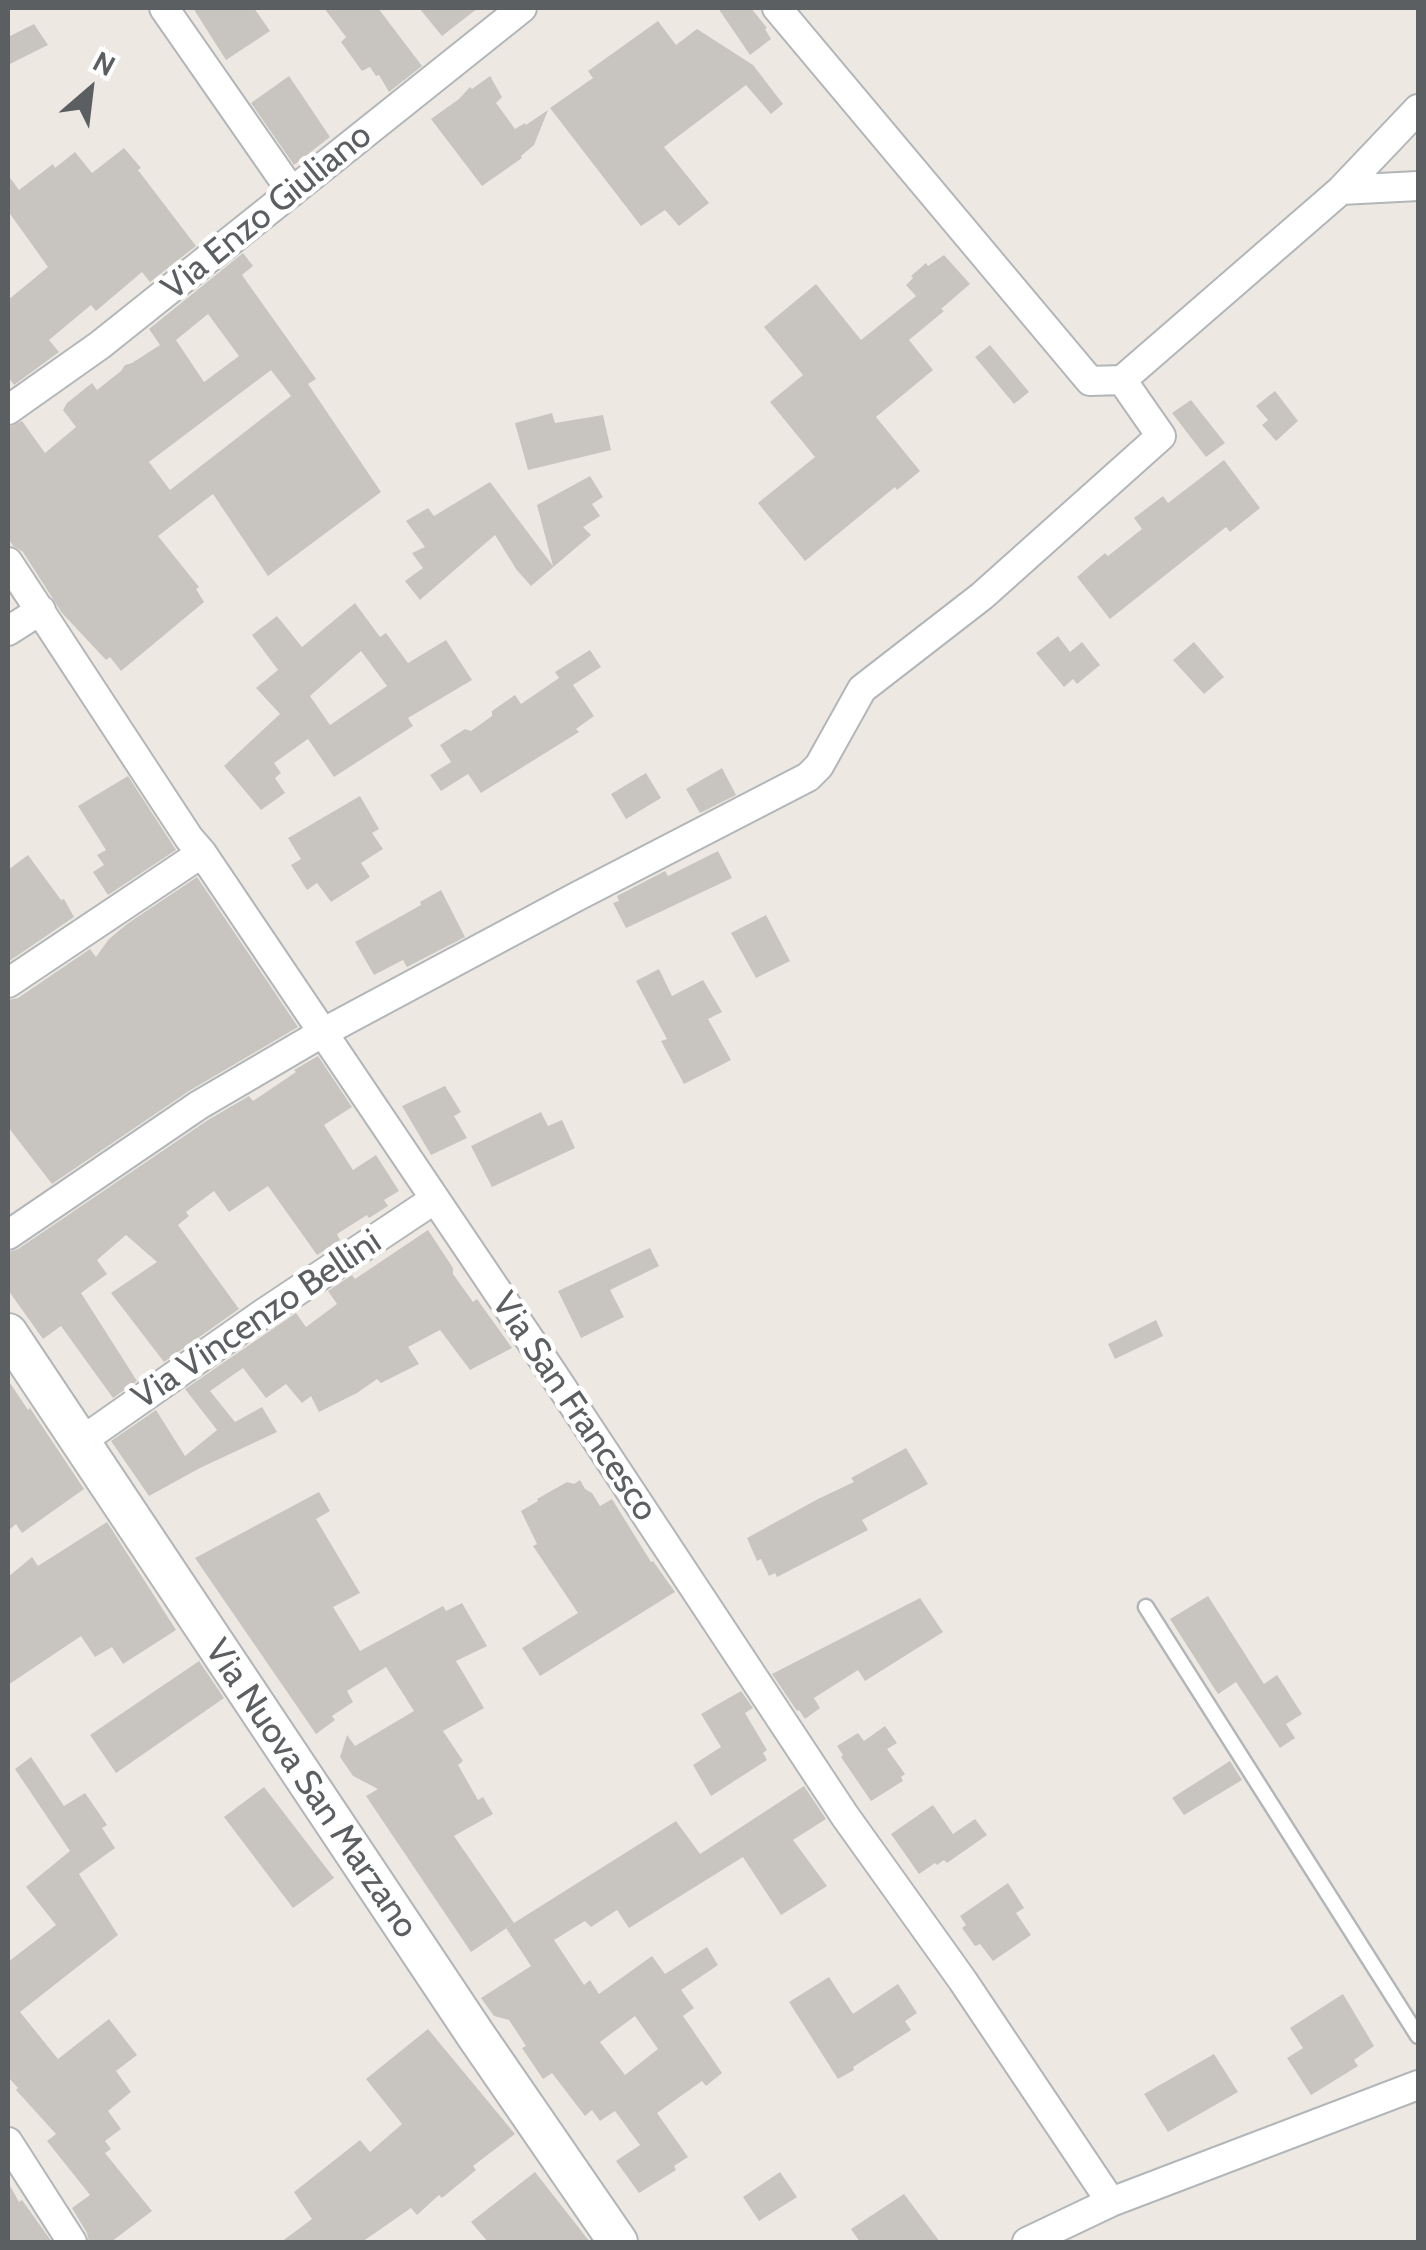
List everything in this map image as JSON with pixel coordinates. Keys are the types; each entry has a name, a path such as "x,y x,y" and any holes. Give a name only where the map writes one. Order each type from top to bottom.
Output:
{"main road":[{"name":"Via Nuova San Marzano","path":"8,1333 618,2242"}],"street":[{"path":"164,8 292,192"},
{"name":"Via Enzo Giuliano","path":"8,410 100,345 522,8"},
{"path":"776,8 1090,381 1122,380 1340,190 1418,110"},
{"path":"1340,190 1418,186"},
{"path":"8,1235 199,1105 322,1033 808,778 819,766 862,689 982,596 1161,436 1122,380"},
{"name":"Via San Francesco","path":"8,562 844,1816 963,1981 1111,2202"},
{"path":"8,631 40,610"},
{"path":"8,983 202,854"},
{"name":"Via Vincenzo Bellini","path":"80,1442 435,1199"},
{"path":"1027,2242 1111,2202 1418,2085"},
{"path":"8,2142 72,2242"}],"lane":[{"path":"1146,1607 1418,2036"}],"building":[{"path":"193,8 254,8 270,31 226,60"},
{"path":"324,8 378,8 422,66 389,92 370,67 362,71 341,42 346,37"},
{"path":"419,8 478,8 442,36"},
{"path":"718,8 751,8 771,39 750,55"},
{"path":"658,21 676,45 697,29 753,65 783,104 771,114 746,85 664,147 709,203 679,226 665,210 641,226 550,108 593,78 588,71"},
{"path":"34,24 48,45 8,65 8,37"},
{"path":"289,76 330,137 294,165 251,103"},
{"path":"490,76 502,97 496,103 515,129 548,110 534,145 482,186 431,119"},
{"path":"124,148 196,246 150,282 142,272 96,311 91,305 49,340 59,352 14,385 8,377 8,300 48,267 8,211 8,175 19,190 75,152 92,173"},
{"path":"243,253 253,266 242,275 316,379 308,384 381,492 268,576 213,494 158,536 199,587 196,589 204,602 121,671 62,613 23,552 8,538 8,427 22,421 45,453 76,427 63,410 67,403 92,383 97,390 125,365 160,345 149,329","holes":["208,314 239,356 204,382 176,340","271,370 291,396 170,490 149,462"]},
{"path":"944,255 970,284 909,340 933,370 876,417 920,471 805,561 758,503 815,457 770,402 803,375 764,327 816,284 861,340 916,296 906,285 911,276"},
{"path":"990,345 1029,392 1014,404 975,357"},
{"path":"1275,391 1298,421 1276,441 1262,425 1268,420 1256,406"},
{"path":"1191,400 1225,443 1206,457 1172,413"},
{"path":"552,413 555,423 603,415 611,450 528,470 515,423"},
{"path":"1224,460 1260,508 1230,532 1226,527 1110,619 1077,577 1142,529 1134,518 1163,496 1168,503"},
{"path":"590,476 603,497 592,504 600,516 583,527 591,535 531,586 495,535 420,600 405,581 423,568 412,553 425,547 406,521 428,508 434,516 490,482 553,566 537,505"},
{"path":"355,603 380,637 386,633 408,663 446,640 472,680 408,718 413,726 334,777 308,739 274,763 281,773 275,778 285,793 261,810 224,766 280,714 256,688 278,670 252,635 277,616 302,647","holes":["361,651 387,686 330,725 310,696"]},
{"path":"1058,636 1070,652 1082,642 1100,665 1077,684 1073,679 1064,687 1036,653"},
{"path":"1194,642 1224,677 1204,694 1173,660"},
{"path":"590,650 601,667 573,685 594,716 576,729 579,732 481,793 468,774 441,791 430,775 451,762 440,745 465,729 471,731 515,695 521,704 559,678 555,672"},
{"path":"722,768 736,795 700,813 686,789"},
{"path":"646,773 661,798 626,819 611,794"},
{"path":"128,776 176,850 108,895 93,872 104,865 97,855 106,850 78,806"},
{"path":"360,796 379,829 372,833 383,849 361,863 370,877 331,902 317,883 307,890 291,865 301,859 288,838"},
{"path":"718,851 732,878 626,928 613,903 619,901 617,896 665,871 668,876"},
{"path":"28,855 74,917 8,962 8,870"},
{"path":"197,877 298,1027 189,1091 52,1184 8,1127 8,1000 18,998 90,949 96,957 127,924"},
{"path":"441,890 465,937 407,967 403,960 374,975 355,942"},
{"path":"766,915 790,961 756,978 731,933"},
{"path":"659,969 672,996 703,980 722,1012 708,1019 731,1060 684,1084 661,1041 667,1039 636,981"},
{"path":"318,1056 352,1107 324,1125 353,1170 376,1155 399,1191 384,1200 388,1206 337,1234 340,1240 317,1255 268,1186 229,1212 214,1191 186,1212 189,1216 178,1225 239,1309 164,1362 111,1293 157,1262 126,1235 97,1260 107,1274 81,1293 137,1381 113,1398 61,1326 43,1339 8,1290 8,1252 18,1249 208,1120 249,1096 253,1101"},
{"path":"445,1086 461,1112 454,1116 467,1138 431,1155 402,1106"},
{"path":"541,1112 548,1126 562,1120 575,1148 492,1187 471,1146"},
{"path":"428,1230 453,1274 473,1302 477,1299 512,1348 470,1370 440,1330 408,1347 419,1364 381,1383 377,1379 319,1412 311,1396 302,1403 286,1384 266,1398 243,1368 210,1391 235,1422 262,1407 277,1432 149,1496 111,1441 156,1410 185,1456 217,1430 185,1389 296,1313 306,1327 337,1304 328,1291 352,1275 355,1279"},
{"path":"650,1248 659,1266 610,1290 624,1317 581,1338 558,1291"},
{"path":"1156,1320 1163,1336 1115,1359 1108,1344"},
{"path":"8,1380 84,1489 22,1533 16,1524 8,1531"},
{"path":"906,1448 928,1484 862,1520 868,1530 777,1577 775,1573 769,1576 747,1538 854,1482 851,1478"},
{"path":"580,1480 600,1506 612,1499 651,1562 675,1592 540,1676 522,1648 578,1613 533,1546 537,1544 521,1511 567,1482 574,1484"},
{"path":"319,1492 330,1511 316,1519 360,1593 333,1607 360,1651 443,1606 446,1611 462,1603 487,1646 456,1661 484,1708 443,1731 463,1761 458,1765 478,1800 483,1797 493,1814 454,1836 514,1923 471,1952 366,1796 378,1789 353,1776 340,1757 347,1735 355,1746 414,1711 386,1667 347,1691 353,1702 332,1716 335,1720 316,1734 195,1558"},
{"path":"107,1522 176,1630 123,1664 112,1647 95,1657 81,1636 8,1685 8,1577 32,1557 38,1566"},
{"path":"1208,1596 1264,1684 1277,1675 1302,1714 1286,1724 1295,1738 1280,1748 1236,1682 1218,1694 1170,1619"},
{"path":"920,1598 943,1632 865,1681 858,1670 814,1698 820,1708 805,1719 797,1711 772,1674"},
{"path":"199,1661 224,1698 116,1773 90,1735"},
{"path":"741,1691 753,1708 745,1713 767,1750 763,1753 767,1760 711,1796 693,1765 721,1747 701,1714"},
{"path":"885,1726 897,1743 887,1749 905,1774 901,1777 903,1781 871,1801 837,1746 858,1733 864,1741"},
{"path":"31,1757 64,1806 85,1793 107,1825 102,1828 115,1848 79,1874 118,1935 20,2012 58,2059 109,2019 137,2055 116,2071 131,2092 108,2111 121,2129 105,2141 111,2149 105,2153 152,2211 111,2242 89,2242 72,2208 90,2195 47,2141 56,2134 8,2077 8,1962 56,1925 26,1887 70,1851 15,1769"},
{"path":"1230,1761 1242,1780 1184,1815 1172,1798"},
{"path":"804,1786 826,1819 793,1840 827,1886 781,1915 743,1857 629,1928 617,1910 591,1927 585,1921 554,1940 584,1985 590,1980 599,1994 652,1956 665,1974 707,1947 718,1965 681,1990 694,2008 683,2016 722,2073 706,2086 702,2081 657,2113 688,2157 674,2166 676,2170 639,2193 616,2161 640,2145 615,2111 600,2121 592,2110 585,2116 552,2073 543,2079 509,2020 494,2016 481,1998 531,1966 506,1928 676,1821 700,1854","holes":["635,2016 658,2049 625,2075 600,2042"]},
{"path":"264,1787 334,1878 293,1908 224,1817"},
{"path":"933,1805 953,1834 975,1819 987,1835 947,1863 935,1863 919,1874 891,1834"},
{"path":"1008,1883 1024,1908 1016,1913 1031,1935 993,1961 980,1944 975,1946 962,1928 966,1925 960,1916"},
{"path":"829,1977 853,2014 898,1984 917,2013 905,2021 911,2030 838,2079 789,2002"},
{"path":"1343,1994 1374,2046 1354,2060 1358,2066 1311,2095 1287,2058 1303,2048 1290,2028"},
{"path":"428,2029 515,2134 473,2166 476,2170 442,2198 439,2195 417,2215 411,2208 362,2242 281,2242 312,2219 294,2192 360,2140 370,2152 402,2124 366,2079"},
{"path":"1214,2054 1238,2092 1168,2132 1144,2094"},
{"path":"535,2172 590,2242 488,2242 471,2222"},
{"path":"780,2172 797,2197 759,2221 743,2197"},
{"path":"8,2182 19,2202 22,2200 52,2242 8,2242"},
{"path":"904,2194 940,2242 860,2242 851,2229"}]}
